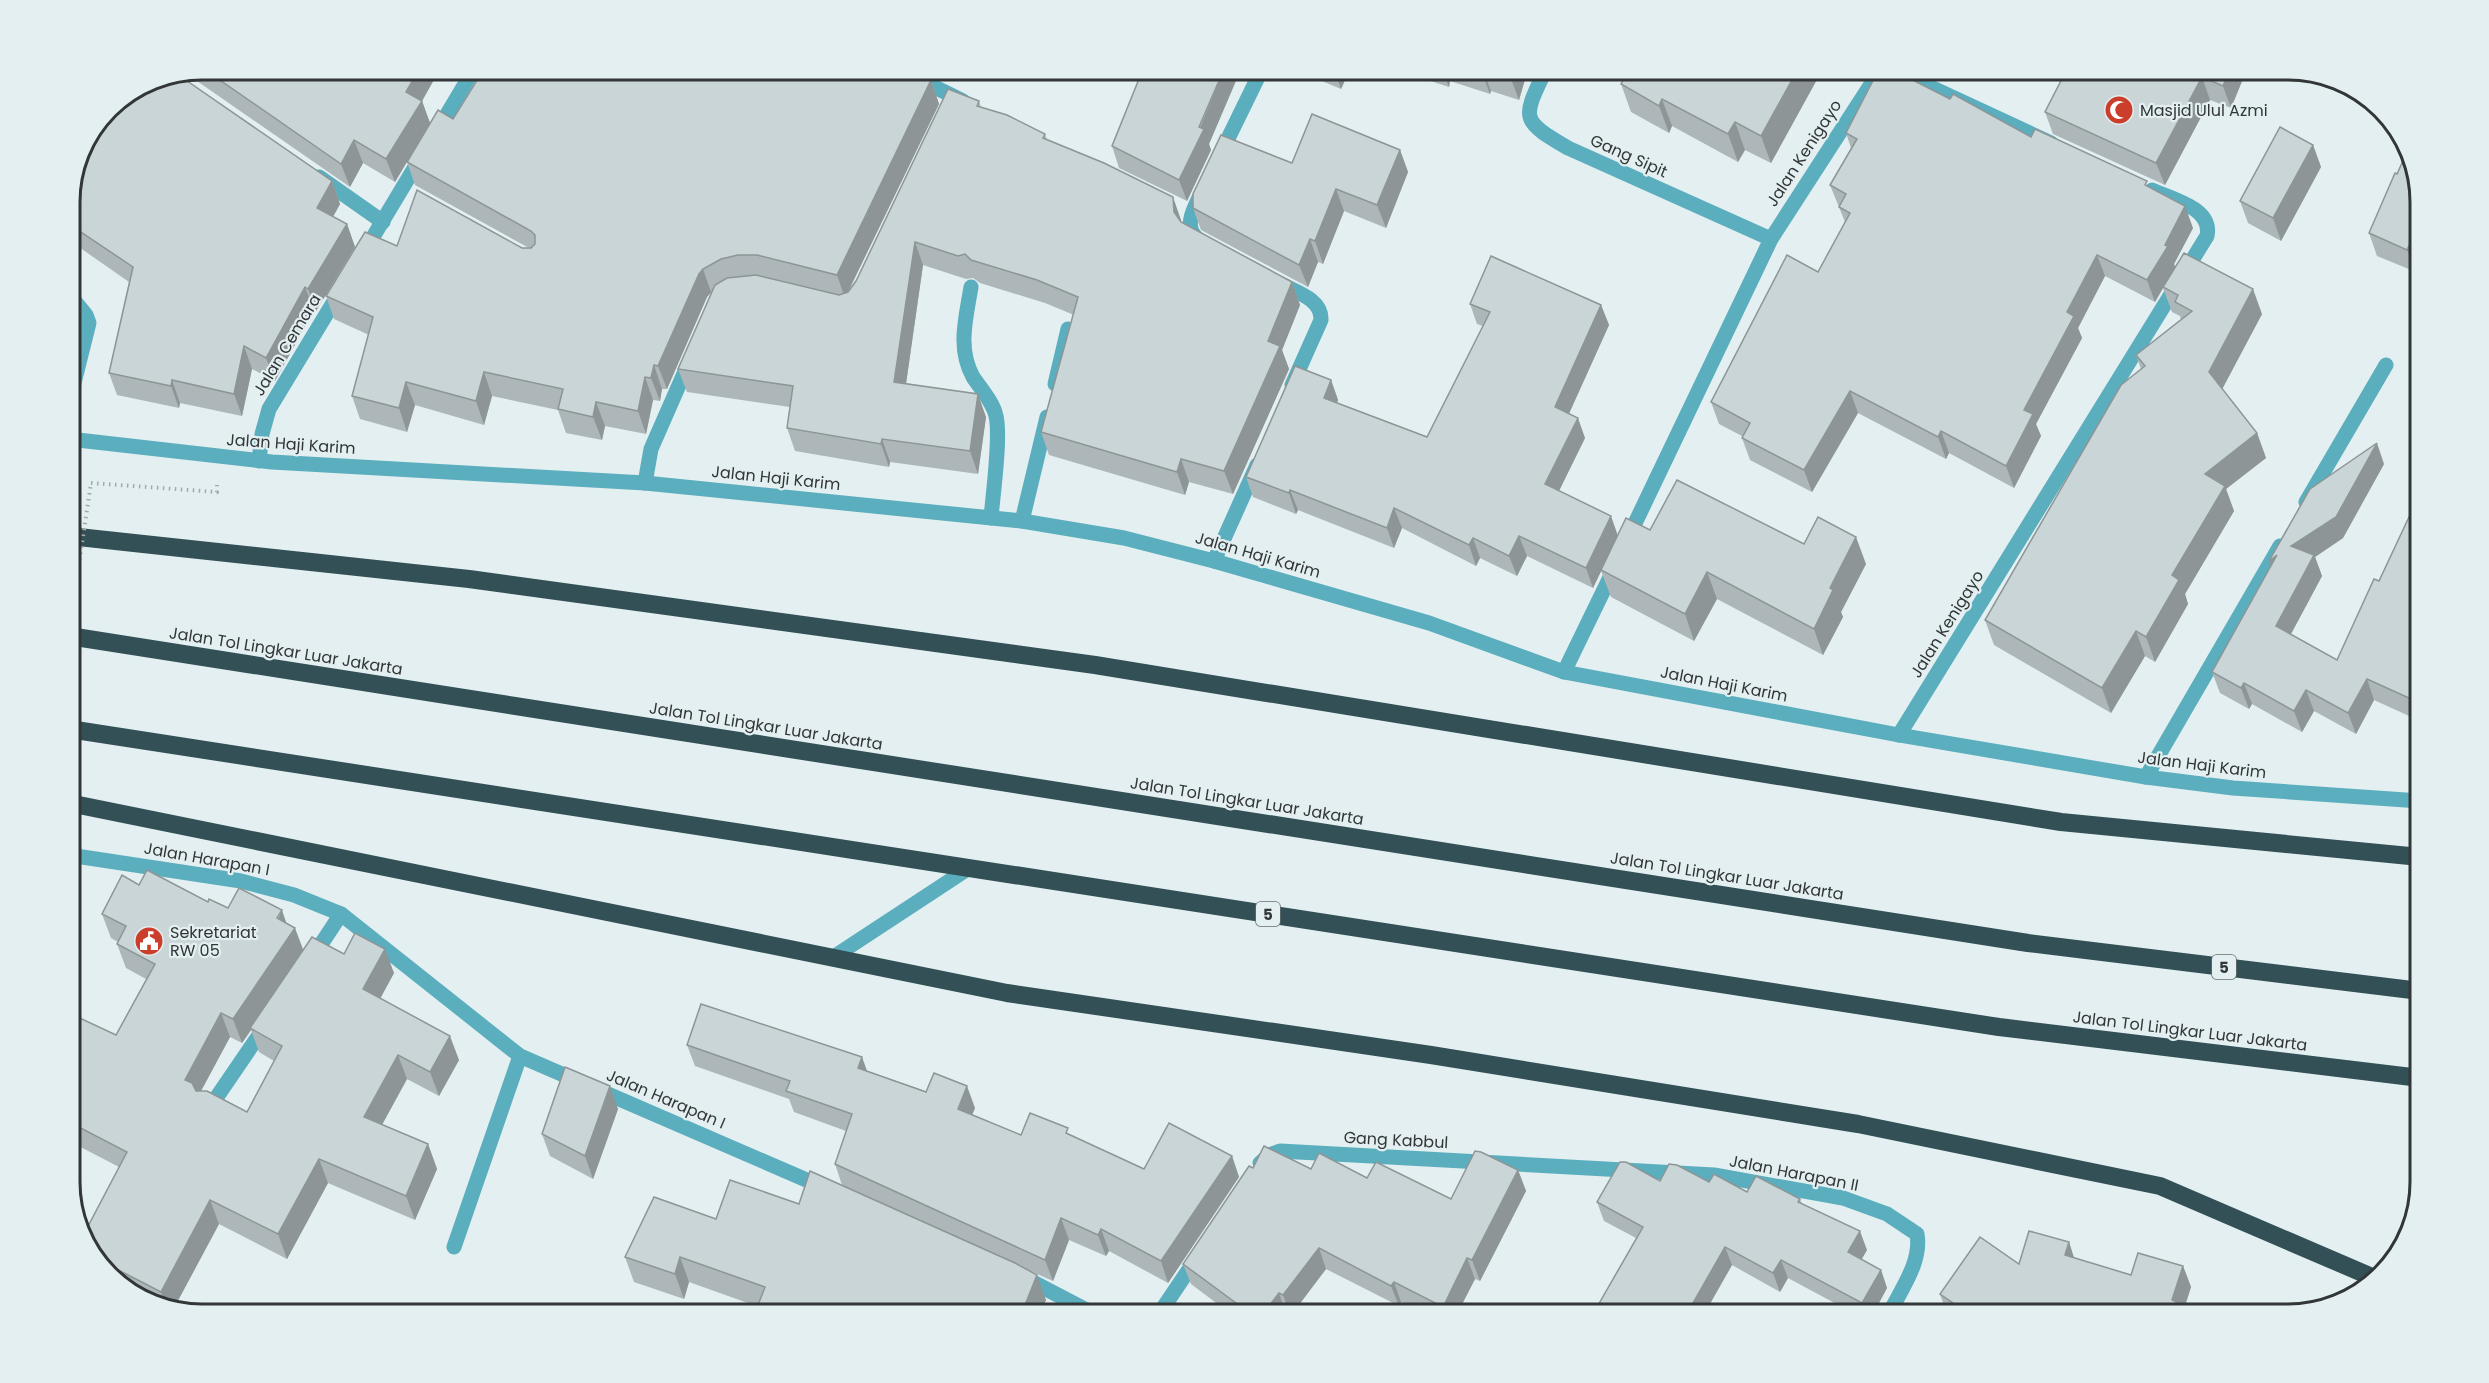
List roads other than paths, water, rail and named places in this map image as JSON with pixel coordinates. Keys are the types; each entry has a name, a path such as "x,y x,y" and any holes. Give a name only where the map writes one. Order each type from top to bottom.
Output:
{"highway":[{"path":"80,537 469,579 1095,664 2061,822 2410,855"},
{"name":"Jalan Tol Lingkar Luar Jakarta","path":"80,638 2028,943 2410,990"},
{"name":"Jalan Tol Lingkar Luar Jakarta","path":"80,731 1999,1028 2410,1077"},
{"path":"80,805 1007,993 1431,1055 1882,1128 2160,1186 2366,1274"}],"street":[{"path":"358,261 383,222 407,192 468,80"},
{"path":"916,80 951,102 974,107"},
{"path":"1214,248 1194,237 1186,212 1256,80"},
{"name":"Gang Sipit","path":"1541,80 1528,106 1528,117 1537,130 1568,148 1771,239"},
{"name":"Jalan Kenigayo","path":"1564,672 1771,239 1872,80"},
{"name":"Jalan Kenigayo","path":"1915,80 2069,151"},
{"path":"309,170 383,222"},
{"name":"Jalan Kenigayo","path":"1899,735 2207,236 2206,219 2199,212 2134,182"},
{"path":"1265,276 1316,303 1321,311 1321,320 1287,396"},
{"name":"Jalan Cemara","path":"259,461 268,409 346,281"},
{"path":"971,287 963,344 965,357 968,368 992,406 998,423 991,518"},
{"path":"80,308 89,323 80,359"},
{"path":"1022,522 1068,329"},
{"path":"645,483 651,449 698,344"},
{"path":"2297,516 2386,364"},
{"name":"Jalan Haji Karim","path":"80,440 259,461 645,483 1022,522 1124,538 1214,561 1429,623 1564,672 1899,735 2146,777 2233,789 2410,800"},
{"path":"1214,561 1263,450"},
{"path":"2146,777 2286,536"},
{"name":"Jalan Harapan I","path":"80,857 241,881 294,895 342,914 520,1056 842,1195"},
{"path":"832,958 969,868"},
{"path":"302,972 342,914"},
{"path":"210,1107 276,1011"},
{"path":"454,1247 520,1056"},
{"name":"Gang Kabbul","path":"1249,1180 1262,1161 1280,1151 1714,1175"},
{"name":"Jalan Harapan II","path":"1714,1175 1843,1197 1887,1214 1917,1234 1919,1246 1914,1266 1894,1304"},
{"path":"1166,1304 1204,1247"},
{"path":"1006,1269 1074,1304"}],"place":[{"name":"Masjid Ulul Azmi","path":"2119,110"},
{"name":"Sekretariat RW 05","path":"149,941"}]}
